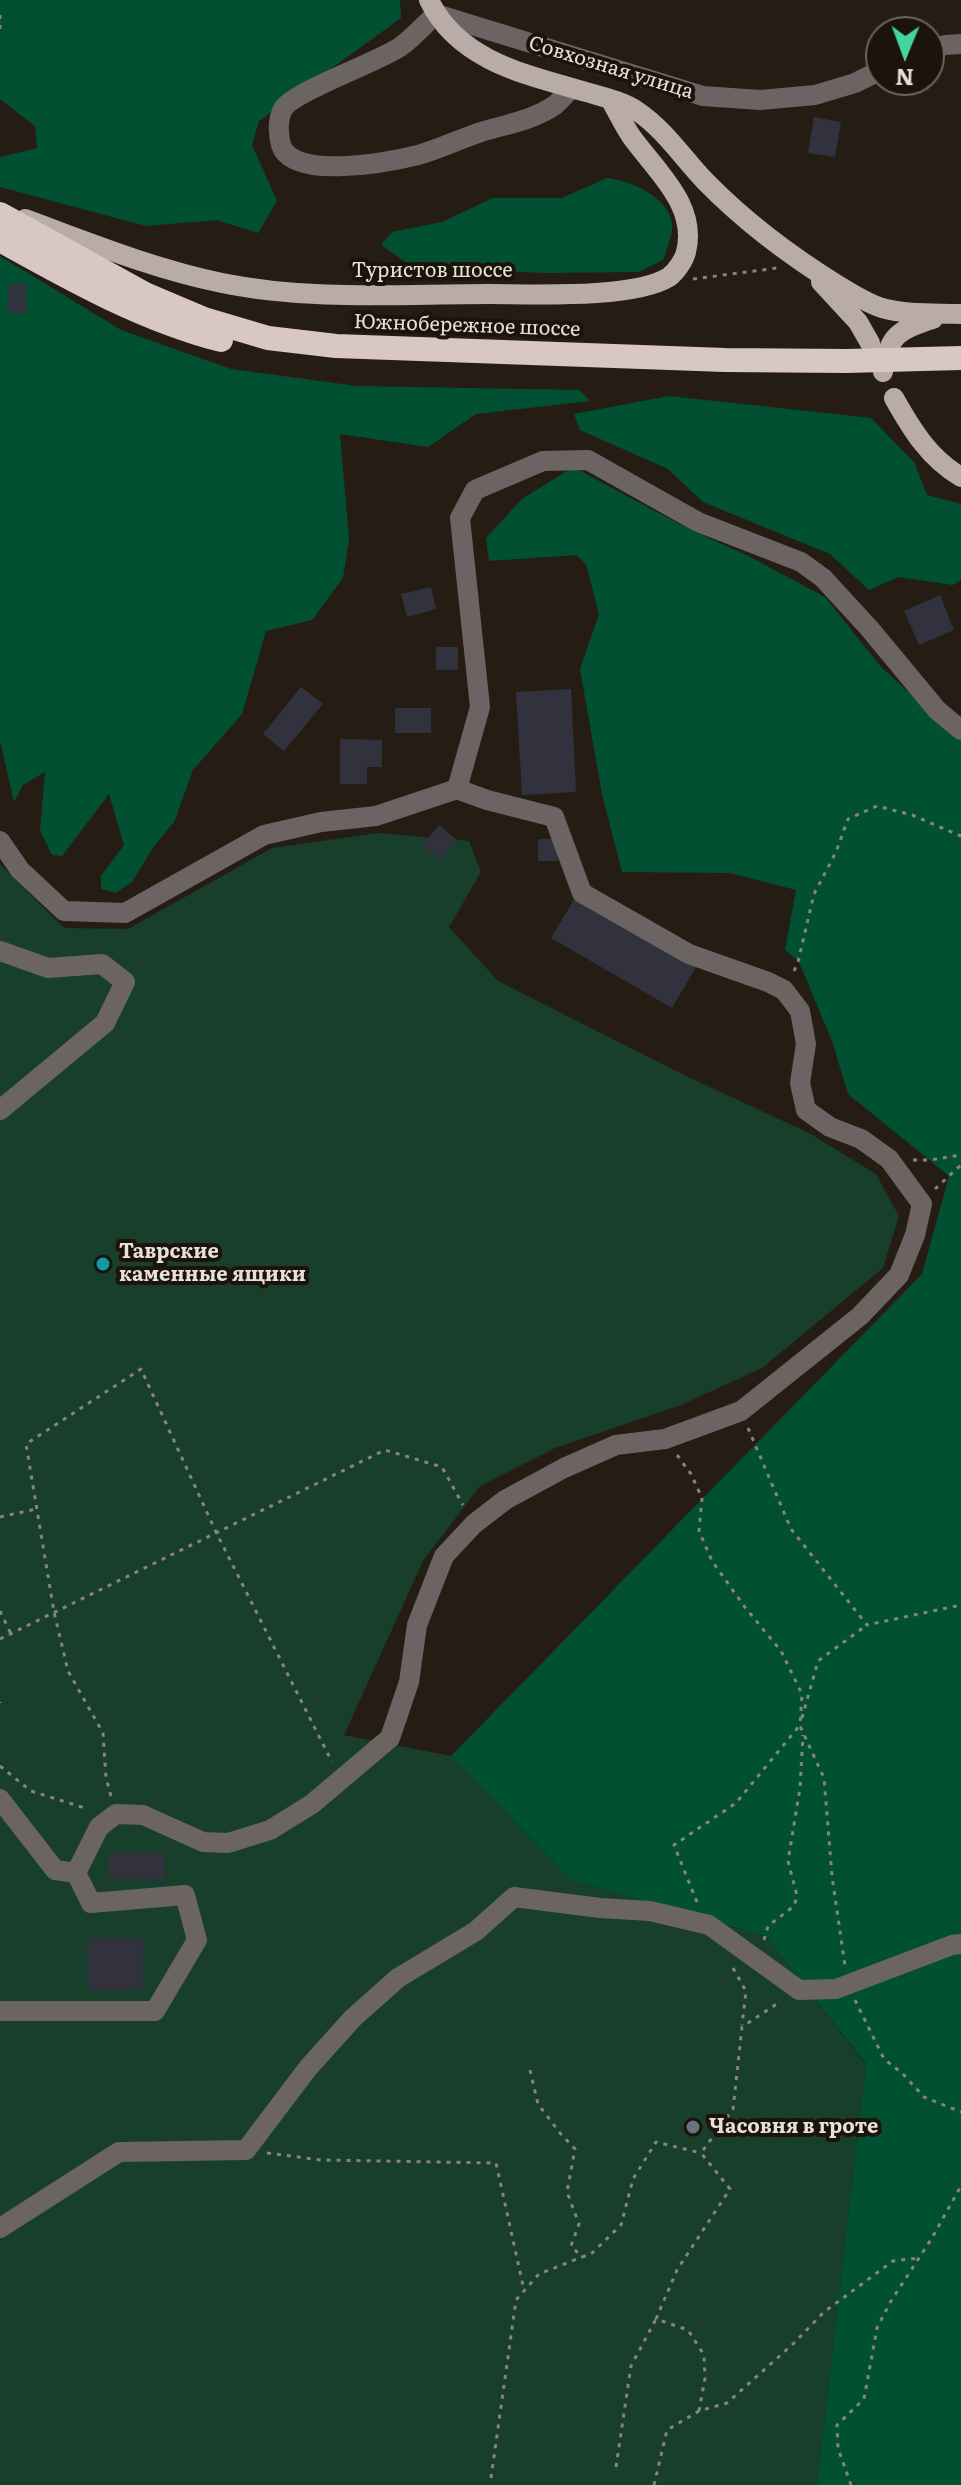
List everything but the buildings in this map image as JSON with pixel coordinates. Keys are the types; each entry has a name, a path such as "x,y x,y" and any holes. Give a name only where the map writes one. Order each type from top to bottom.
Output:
{"highway":[{"name":"Южнобережное шоссе","path":"0,212 145,294 204,319 268,338 336,346 852,375 961,373"},
{"name":"Южнобережное шоссе","path":"0,240 138,311 195,333 264,351 334,359 725,367 961,358"}],"main road":[{"path":"432,7 462,41 485,58 511,70 610,99 637,111 706,182 805,265 858,322 870,343"},
{"name":"Туристов шоссе","path":"0,212 123,256 222,283 292,292 357,296 577,294 649,285 670,277 686,256 688,239 685,219 670,185 631,135 610,99"},
{"path":"805,265 862,300 882,307 905,312 961,314"},
{"path":"883,372 886,352 902,330 939,317 961,314"},
{"path":"894,398 930,453 961,477"}],"street":[{"name":"Совхозная улица","path":"432,7 703,96 760,100 815,95 865,78"},
{"path":"432,7 402,46 284,106 278,133 283,150 292,159 308,165 360,166 417,155 534,115 555,105 572,88"},
{"path":"457,789 480,707 460,518 475,490 543,461 588,460 698,522 801,562 823,578 937,710 961,730"},
{"path":"0,841 20,870 64,911 125,913 264,835 321,822 376,816 457,789 554,817 582,893 689,954 784,990 800,1011 806,1044 800,1083 806,1110 830,1127 861,1139 889,1159 922,1204 915,1235 899,1275 860,1316 741,1411 665,1439 616,1445 564,1468 505,1500 474,1524 444,1556 417,1625 409,1682 390,1738 312,1804 270,1830 228,1843 203,1842 143,1815 116,1814 99,1827 76,1873"},
{"path":"0,951 48,968 102,964 125,982 105,1023 0,1110"},
{"path":"0,1799 55,1870 76,1873"},
{"path":"0,2011 155,2011 197,1940 185,1895 91,1903 76,1873"},
{"path":"0,2228 119,2152 246,2150 308,2068 353,2018 398,1978 476,1931 514,1897 650,1911 709,1925 799,1990 836,1989 961,1944"}],"path":[{"path":"0,15 0,29"},
{"path":"649,285 805,265"},
{"path":"784,990 798,962 814,894 836,852 848,819 877,806 912,815 961,836"},
{"path":"889,1159 930,1160 961,1155"},
{"path":"922,1204 961,1165"},
{"path":"0,1766 31,1791 82,1808 116,1814 106,1778 103,1733 68,1671 54,1612 26,1444 141,1369 216,1532 341,1780"},
{"path":"741,1411 791,1529 867,1625"},
{"path":"665,1439 691,1474 702,1498 699,1531 712,1561 781,1651 802,1694 800,1726 824,1778 832,1876 844,1963 853,1995 884,2059 924,2097 961,2112"},
{"path":"0,1639 385,1450 442,1467 474,1524"},
{"path":"0,1517 36,1509"},
{"path":"709,1925 674,1845 736,1803 800,1726 818,1661 867,1625 961,1605"},
{"path":"0,1611 11,1634"},
{"path":"762,1964 768,1926 794,1906 797,1896 788,1861 800,1788 803,1734"},
{"path":"701,2153 733,2109 746,1991 731,1965"},
{"path":"742,2027 799,1990"},
{"path":"530,2070 538,2104 575,2149 567,2192 579,2224 571,2246 582,2257"},
{"path":"491,2478 516,2300 539,2274 591,2254 621,2225 633,2179 656,2142 701,2153 730,2189 677,2270 631,2366 616,2467"},
{"path":"246,2150 321,2160 496,2163 524,2290"},
{"path":"851,2485 838,2448 837,2425 864,2399 877,2328 961,2186"},
{"path":"654,2485 667,2430 699,2411 727,2403 824,2312 893,2261 919,2258"},
{"path":"656,2319 688,2330 704,2355 705,2378 699,2411"}],"green space":[{"path":"0,0 400,0 401,18 259,121 252,145 277,201 258,233 217,220 146,226 0,187 0,157 37,148 35,126 0,99"},
{"path":"607,178 627,182 647,192 669,213 672,232 663,260 639,272 546,273 413,267 381,245 392,232 442,222 493,198 562,198"},
{"path":"0,256 121,330 231,369 357,386 579,390 590,401 476,414 428,447 340,434 349,539 343,578 312,620 266,631 242,714 193,770 174,822 154,846 132,882 115,893 101,889 101,876 124,845 109,794 62,856 52,855 40,831 45,772 23,785 14,802 0,741"},
{"path":"669,396 871,418 914,462 927,495 961,504 961,580 953,585 898,577 869,590 830,554 703,502 668,469 580,430 574,414"},
{"path":"573,467 825,597 881,667 961,740 961,2485 817,2485 866,2064 765,1936 571,1880 451,1756 922,1274 949,1176 848,1094 832,1041 799,962 785,950 796,890 730,873 622,872 602,794 580,669 599,614 586,564 576,555 489,561 486,538 522,499"},
{"path":"379,833 469,841 481,872 449,927 498,981 684,1075 809,1133 876,1174 899,1216 883,1268 762,1368 681,1405 555,1448 480,1486 423,1561 344,1735 451,1756 571,1880 765,1936 866,2065 817,2485 0,2485 0,864 64,928 128,929 272,848"}],"place":[{"name":"Таврские каменные ящики","path":"103,1264"},
{"name":"Часовня в гроте","path":"693,2127"}]}
